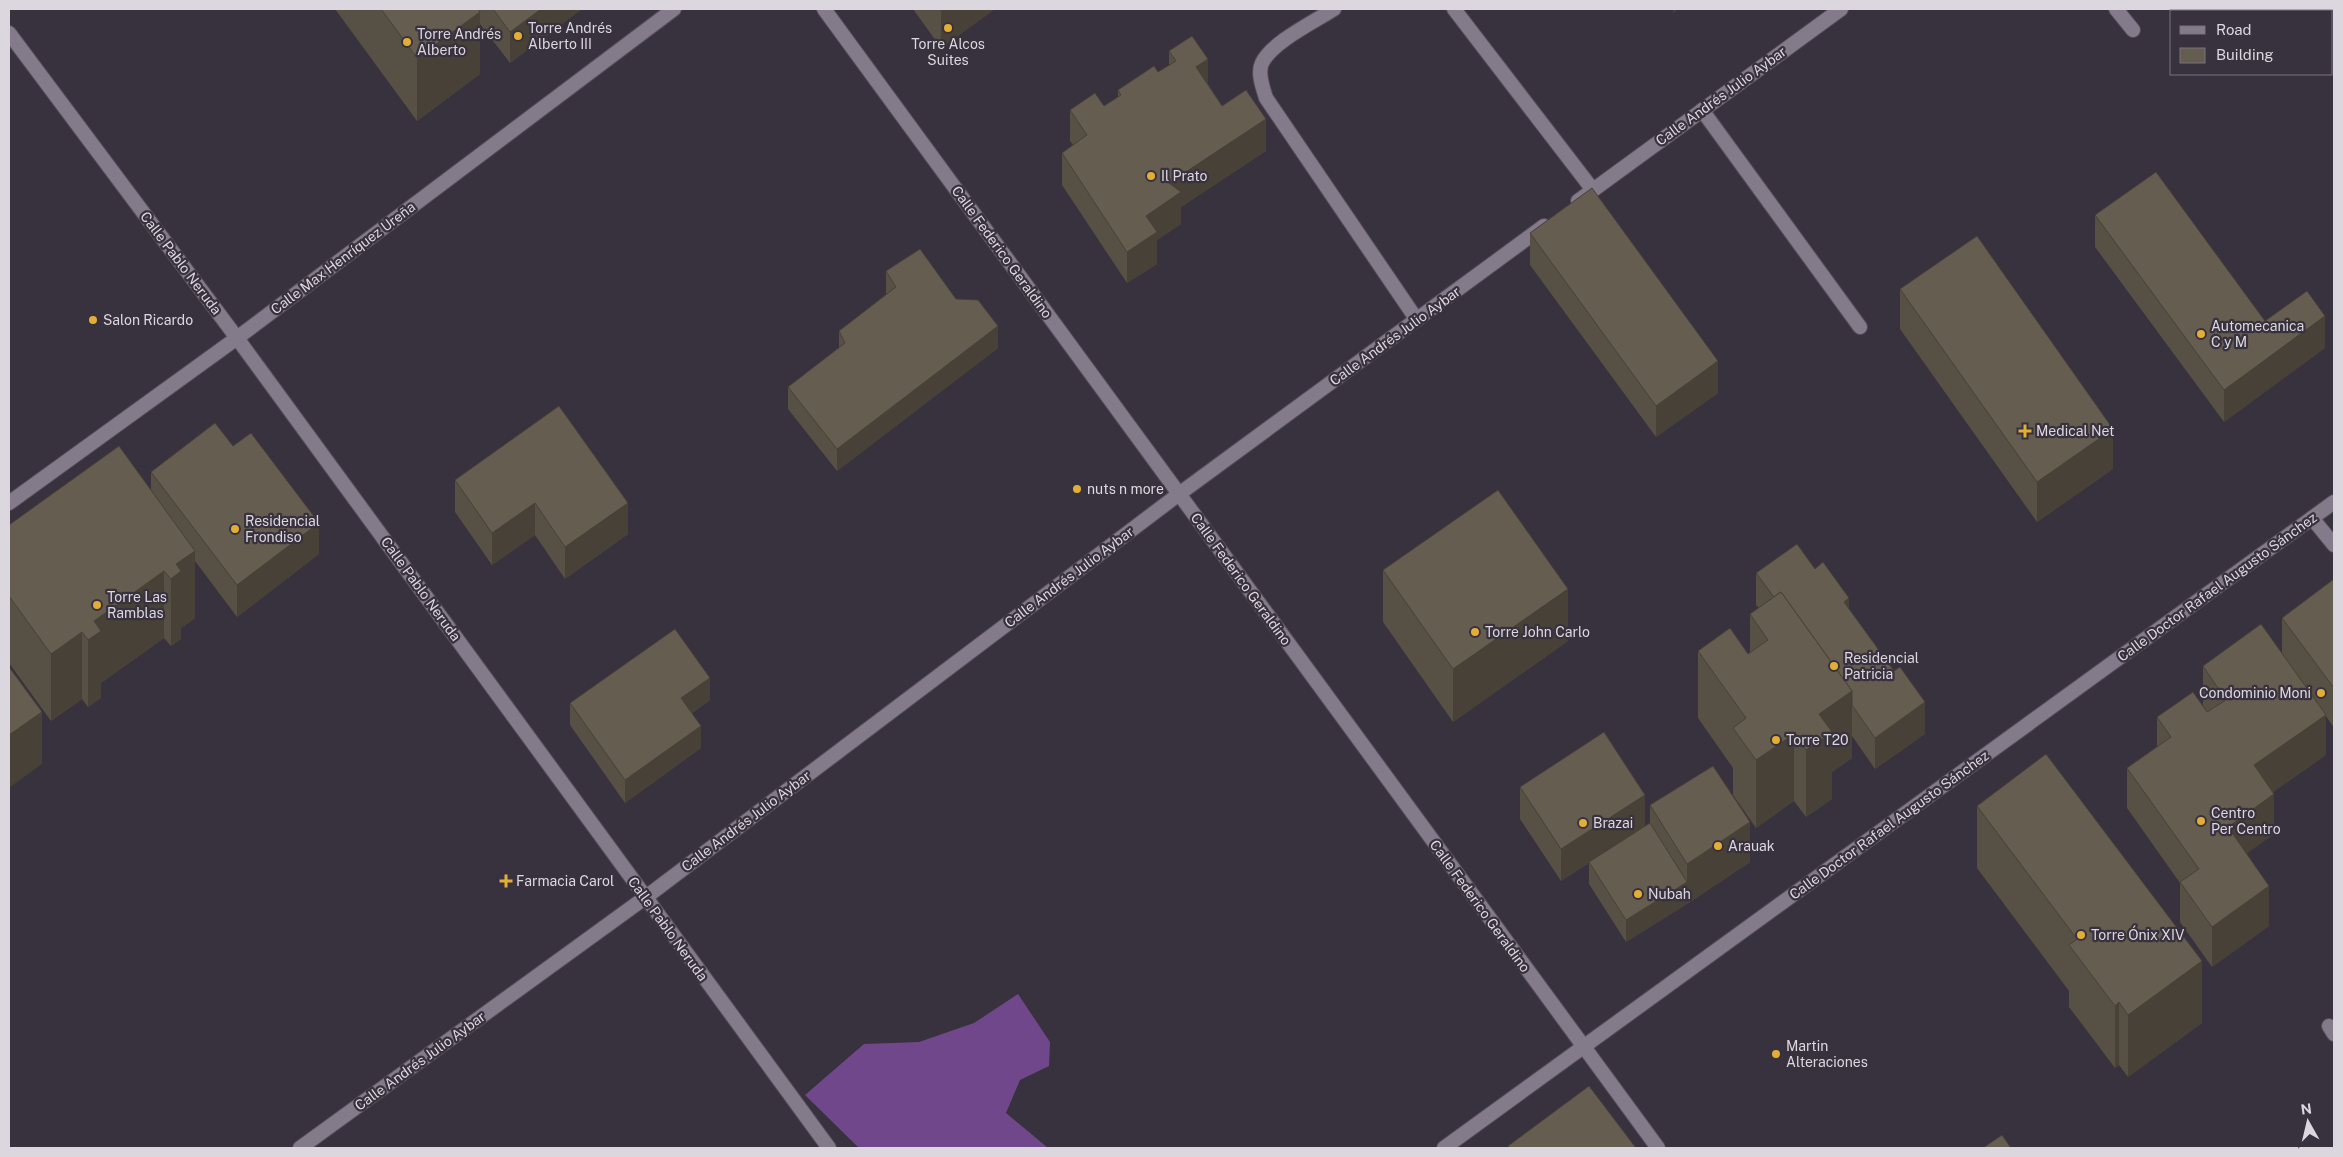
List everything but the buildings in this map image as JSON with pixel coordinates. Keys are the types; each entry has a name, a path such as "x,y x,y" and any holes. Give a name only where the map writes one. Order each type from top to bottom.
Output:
{"street":[{"name":"Calle Max Henríquez Ureña","path":"9,503 237,338 674,9"},
{"name":"Calle Federico Geraldino","path":"824,9 1658,1148"},
{"path":"1334,9 1273,49 1261,64 1261,81 1266,98 1417,320"},
{"path":"1454,9 1593,190"},
{"name":"Calle Andrés Julio Aybar","path":"1569,208 1841,9"},
{"path":"2116,9 2133,30"},
{"name":"Calle Pablo Neruda","path":"9,33 237,338 830,1148"},
{"path":"1702,110 1860,327"},
{"name":"Calle Andrés Julio Aybar","path":"300,1148 646,898 1179,494 1553,220"},
{"name":"Calle Doctor Rafael Augusto Sánchez","path":"1444,1148 2334,502"},
{"path":"2312,518 2334,545"}],"shaded area":[{"path":"1018,994 1050,1042 1049,1066 1020,1080 1006,1113 1048,1148 859,1148 805,1095 864,1044 919,1042 974,1023"}],"place":[{"name":"Torre Alcos Suites","path":"948,28"},
{"name":"Torre Andrés Alberto III","path":"518,36"},
{"name":"Torre Andrés Alberto","path":"407,42"},
{"name":"Il Prato","path":"1151,176"},
{"name":"Salon Ricardo","path":"93,320"},
{"name":"Automecanica C y M","path":"2201,334"},
{"name":"Medical Net","path":"2025,431"},
{"name":"nuts n more","path":"1077,489"},
{"name":"Residencial Frondiso","path":"235,529"},
{"name":"Torre Las Ramblas","path":"97,605"},
{"name":"Torre John Carlo","path":"1475,632"},
{"name":"Residencial Patricia","path":"1834,666"},
{"name":"Condominio Moni","path":"2321,693"},
{"name":"Torre T20","path":"1776,740"},
{"name":"Centro Per Centro","path":"2201,821"},
{"name":"Brazai","path":"1583,823"},
{"name":"Arauak","path":"1718,846"},
{"name":"Farmacia Carol","path":"506,881"},
{"name":"Nubah","path":"1638,894"},
{"name":"Torre Ónix XIV","path":"2081,935"},
{"name":"Martin Alteraciones","path":"1776,1054"}]}
